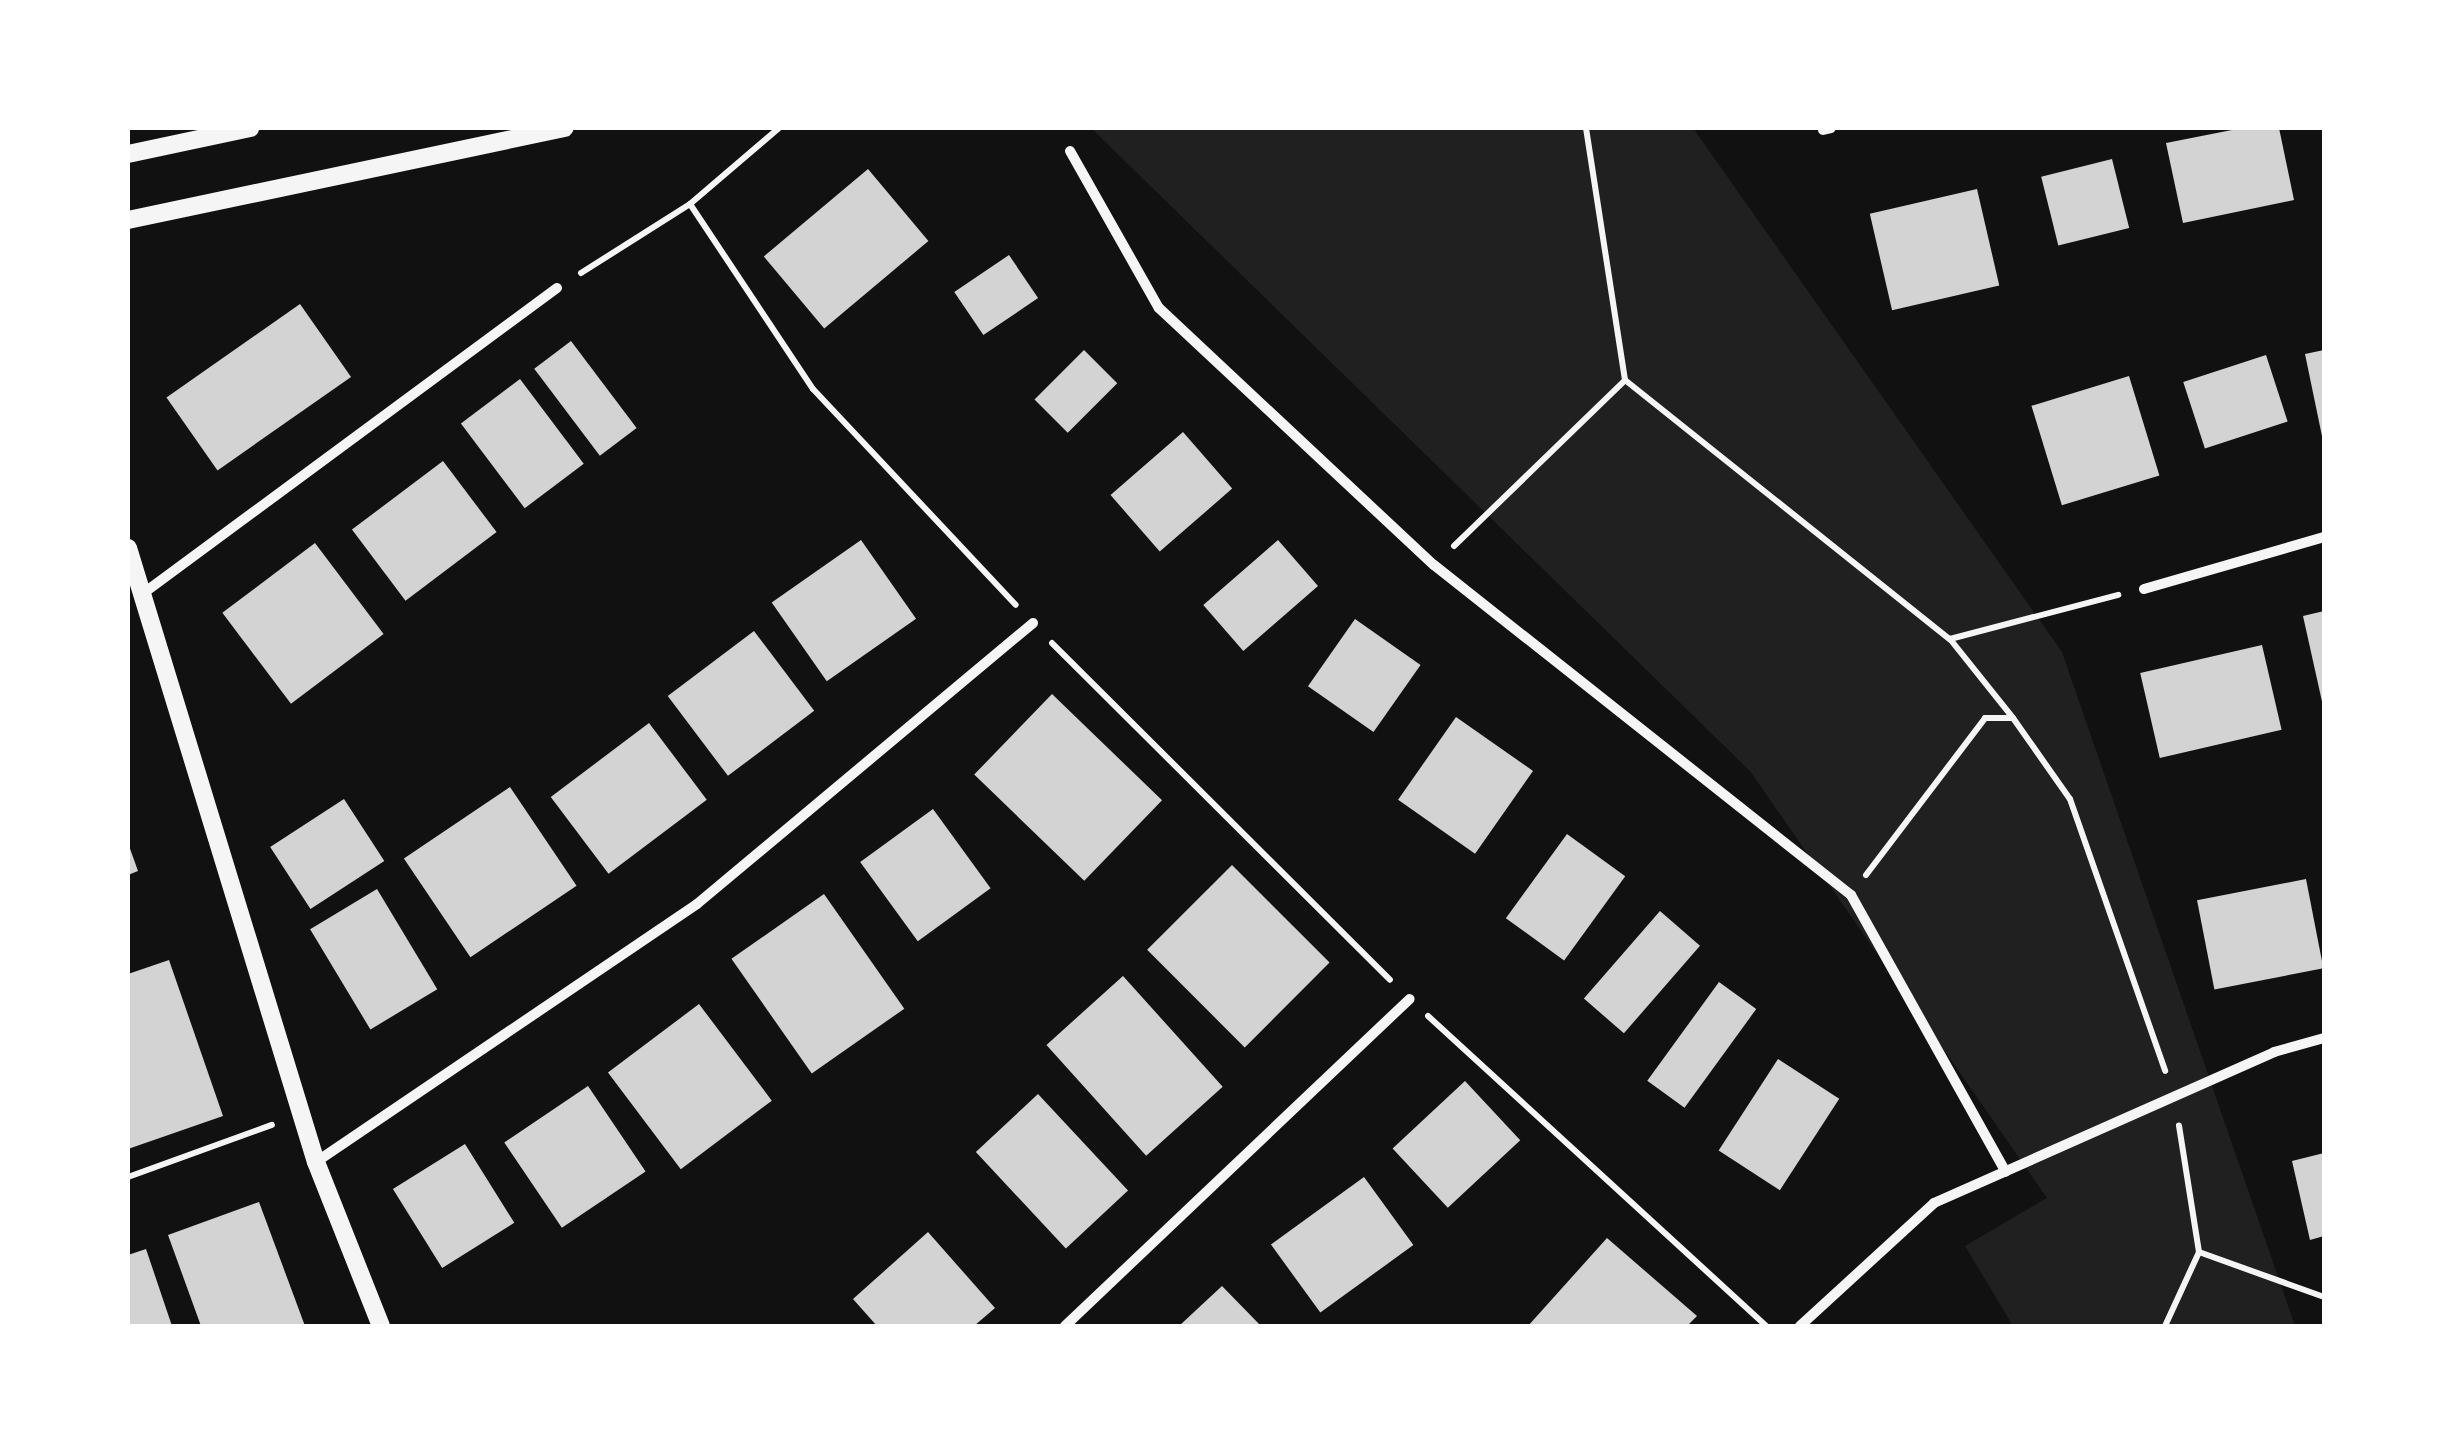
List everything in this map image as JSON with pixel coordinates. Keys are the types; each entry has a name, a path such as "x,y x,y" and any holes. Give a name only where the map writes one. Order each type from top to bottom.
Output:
{"street":[{"path":"128,154 250,128"},
{"path":"128,220 564,128"},
{"path":"1070,151 1159,308 1434,566 1851,895 2006,1172"},
{"path":"142,596 557,288"},
{"path":"2144,588 2324,537"},
{"path":"128,548 316,1162 381,1326"},
{"path":"316,1162 697,904 1033,623"},
{"path":"1065,1326 1409,998"},
{"path":"1800,1326 1934,1204 2174,1097 2324,1038"}],"path":[{"path":"557,288 690,204 779,128"},
{"path":"1586,128 1625,380 1950,639 2070,799 2174,1097 2200,1252 2165,1326"},
{"path":"690,204 814,389 1033,623 1409,998 1766,1326"},
{"path":"1434,566 1625,380"},
{"path":"1950,639 2144,588"},
{"path":"1851,895 1985,718 2012,718"},
{"path":"128,1177 302,1114"},
{"path":"2200,1252 2324,1297"}],"shaded area":[{"path":"1091,128 1693,128 2062,652 2295,1326 2013,1326 1965,1246 2047,1198 1750,771"}],"building":[{"path":"2242,128 2279,128 2294,200 2183,223 2166,143"},
{"path":"2112,159 2129,228 2058,246 2041,177"},
{"path":"868,169 928,241 824,328 764,256"},
{"path":"1977,189 1999,285 1892,310 1870,214"},
{"path":"1009,255 1038,298 983,335 954,292"},
{"path":"300,304 351,377 218,470 166,397"},
{"path":"571,341 637,428 600,456 534,369"},
{"path":"1084,350 1117,383 1068,433 1035,399"},
{"path":"2324,350 2324,441 2323,441 2305,354"},
{"path":"2266,355 2288,422 2205,448 2183,382"},
{"path":"2129,376 2159,475 2062,505 2031,406"},
{"path":"520,379 584,464 525,508 461,424"},
{"path":"1183,432 1232,489 1160,552 1111,495"},
{"path":"443,461 497,532 406,601 352,530"},
{"path":"861,540 916,619 827,681 772,603"},
{"path":"1278,540 1318,586 1243,651 1203,605"},
{"path":"315,543 384,634 291,704 222,613"},
{"path":"2324,611 2324,706 2323,706 2303,616"},
{"path":"1355,619 1421,665 1373,732 1308,686"},
{"path":"754,631 814,711 728,776 668,696"},
{"path":"2262,645 2282,730 2160,758 2140,673"},
{"path":"1052,694 1162,800 1084,881 974,775"},
{"path":"1456,717 1533,771 1475,854 1398,800"},
{"path":"649,723 707,800 609,874 551,797"},
{"path":"510,787 577,886 470,957 404,859"},
{"path":"344,799 384,861 311,909 270,847"},
{"path":"933,809 991,888 918,941 860,862"},
{"path":"1567,834 1625,876 1564,960 1506,918"},
{"path":"128,843 138,871 128,875"},
{"path":"1232,865 1330,963 1245,1047 1147,950"},
{"path":"2306,879 2323,968 2214,990 2197,900"},
{"path":"377,889 437,989 370,1029 310,929"},
{"path":"824,894 904,1009 812,1073 731,959"},
{"path":"1660,911 1700,946 1624,1033 1584,999"},
{"path":"169,960 223,1116 128,1149 128,974"},
{"path":"1123,976 1223,1087 1146,1156 1046,1045"},
{"path":"1719,982 1756,1009 1685,1108 1647,1081"},
{"path":"699,1004 772,1101 681,1169 608,1073"},
{"path":"1778,1059 1839,1099 1780,1190 1719,1150"},
{"path":"1465,1081 1520,1140 1448,1208 1393,1149"},
{"path":"588,1086 646,1171 562,1228 504,1142"},
{"path":"1038,1094 1128,1191 1066,1249 976,1152"},
{"path":"465,1144 514,1223 442,1268 393,1189"},
{"path":"2324,1153 2324,1236 2310,1240 2292,1161"},
{"path":"1364,1177 1413,1245 1320,1313 1271,1245"},
{"path":"259,1202 305,1326 201,1326 168,1235"},
{"path":"928,1232 995,1308 974,1326 877,1326 853,1299"},
{"path":"1607,1238 1697,1316 1687,1326 1528,1326"},
{"path":"146,1249 172,1326 128,1326 128,1255"},
{"path":"1222,1286 1261,1326 1179,1326"}]}
